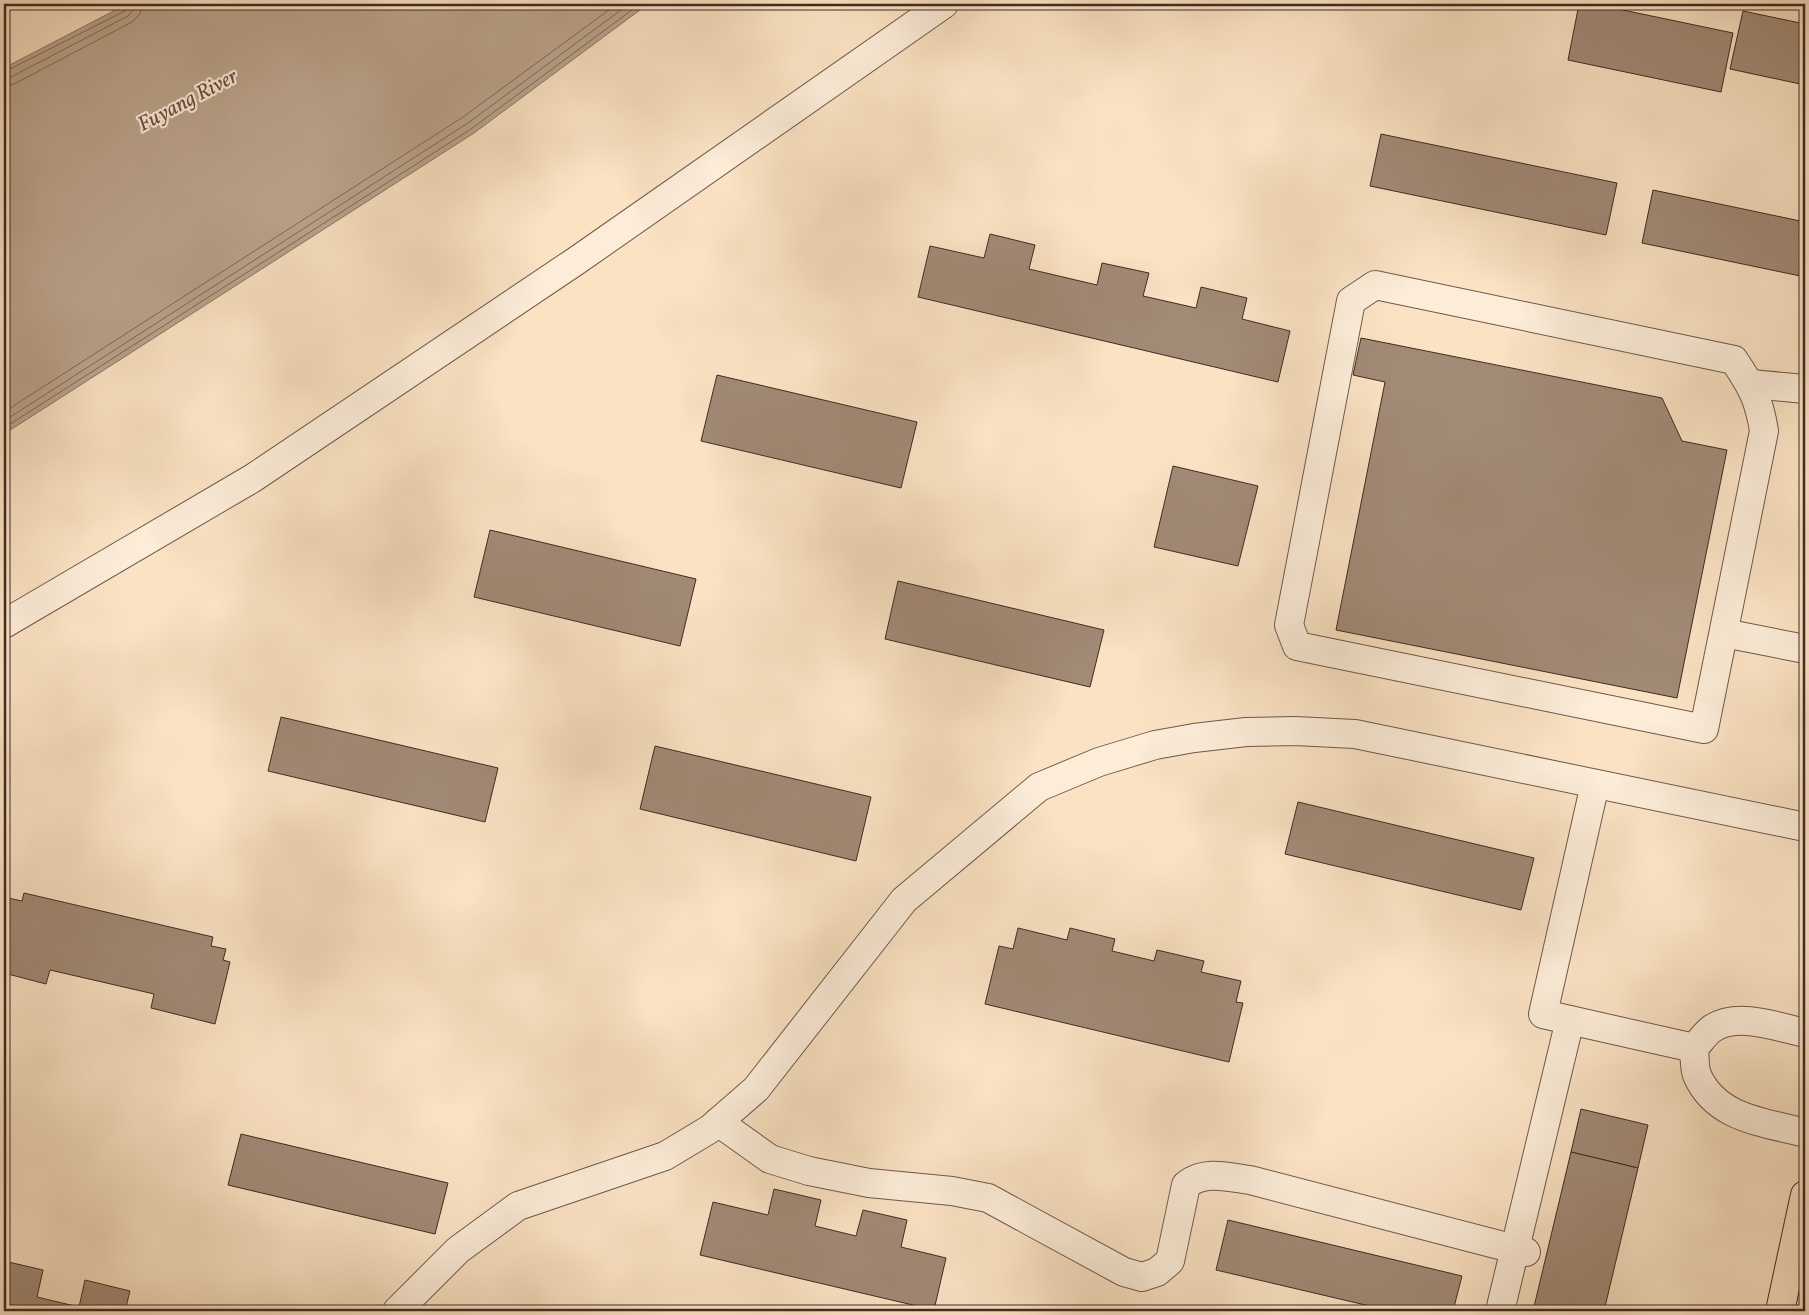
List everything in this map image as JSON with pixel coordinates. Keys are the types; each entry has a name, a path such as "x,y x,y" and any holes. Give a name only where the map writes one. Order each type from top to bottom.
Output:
{"main road":[{"path":"1780,1311 1805,1195"}],"street":[{"path":"4,624 253,478 584,255 944,4"},
{"path":"1375,285 1734,360 1751,384 1760,405 1764,431 1724,633 1704,729 1297,646 1289,625 1351,301 1375,285"},
{"path":"1751,384 1805,389"},
{"path":"1724,633 1805,649"},
{"path":"397,1311 458,1250 518,1206 665,1156 718,1122 756,1088 904,900 1039,787 1099,762 1155,745 1246,732 1295,731 1356,734 1805,827"},
{"path":"1595,784 1543,1014 1694,1048"},
{"path":"1500,1311 1520,1250 1570,1020"},
{"path":"1694,1048 1713,1028 1732,1022 1752,1022 1805,1033"},
{"path":"1694,1048 1697,1074 1717,1104 1735,1114 1805,1133"},
{"path":"718,1122 770,1160 809,1171 869,1183 952,1191 988,1198 1124,1272 1142,1277 1157,1272 1170,1261 1186,1185 1194,1179 1209,1175 1250,1180 1520,1250"}],"water":[{"name":"Fuyang River","path":"127,4 648,4 474,133 4,434 4,68"}],"building":[{"path":"1579,4 1594,4 1733,33 1721,92 1568,60"},
{"path":"1743,11 1805,24 1805,85 1730,69"},
{"path":"1381,134 1617,183 1606,235 1370,186"},
{"path":"1653,190 1805,222 1805,277 1642,243"},
{"path":"990,234 1035,245 1029,269 1097,285 1102,263 1149,273 1143,296 1196,308 1201,287 1247,298 1242,319 1290,331 1278,382 918,297 930,246 984,258"},
{"path":"1361,338 1662,398 1682,441 1727,450 1677,698 1336,630 1385,382 1353,375"},
{"path":"717,375 917,422 901,488 701,441"},
{"path":"1173,466 1258,486 1238,566 1154,547"},
{"path":"490,530 696,579 680,646 474,597"},
{"path":"898,581 1104,630 1090,687 885,639"},
{"path":"281,717 498,768 485,822 268,771"},
{"path":"655,746 871,797 856,861 640,809"},
{"path":"1298,802 1534,858 1521,910 1285,854"},
{"path":"24,893 213,937 211,946 226,949 223,960 230,962 215,1024 151,1008 154,994 50,970 46,984 4,973 4,908 8,898 22,901"},
{"path":"1018,928 1067,940 1070,928 1115,939 1112,951 1154,961 1157,950 1204,961 1201,972 1241,981 1236,1002 1243,1003 1229,1062 985,1004 999,946 1013,949"},
{"path":"1581,1109 1648,1125 1638,1168 1571,1152"},
{"path":"241,1134 448,1183 435,1234 228,1185"},
{"path":"1571,1152 1638,1168 1604,1311 1533,1311"},
{"path":"774,1189 821,1200 815,1226 856,1236 863,1210 907,1220 901,1247 946,1258 934,1310 700,1255 713,1202 768,1215"},
{"path":"1228,1220 1462,1276 1453,1311 1391,1311 1216,1270"},
{"path":"4,1261 43,1270 37,1297 79,1307 85,1280 130,1291 125,1311 4,1311"}]}
